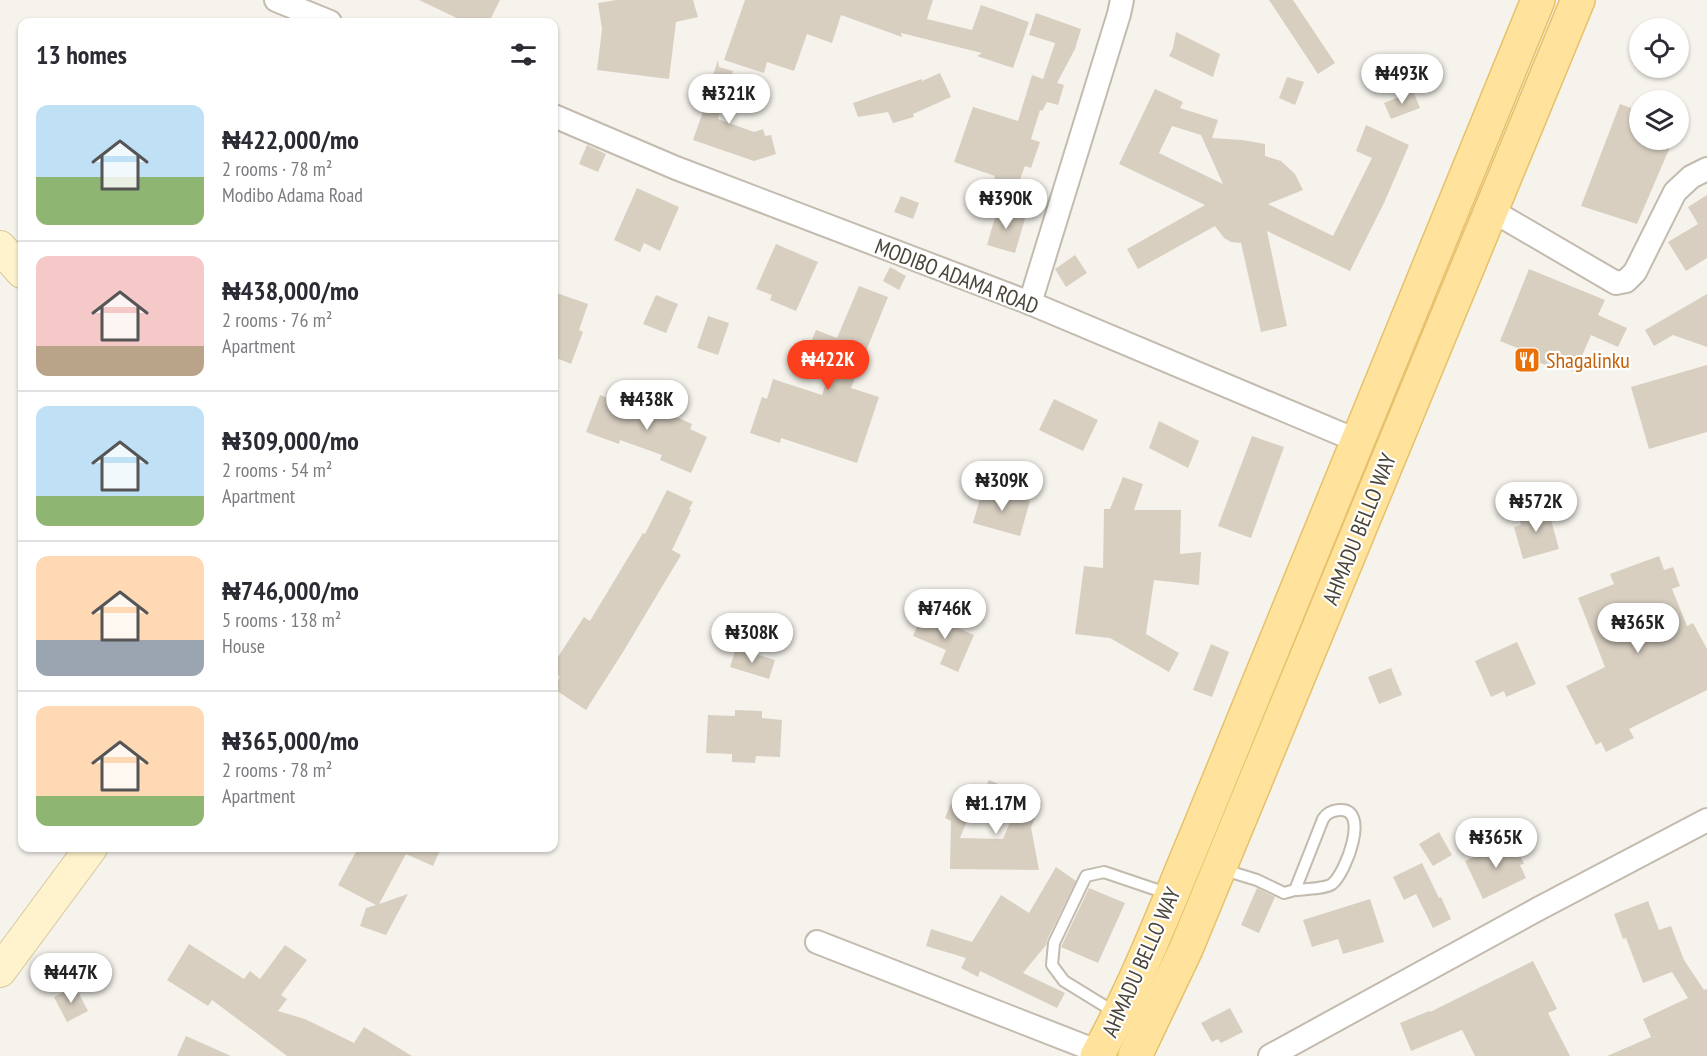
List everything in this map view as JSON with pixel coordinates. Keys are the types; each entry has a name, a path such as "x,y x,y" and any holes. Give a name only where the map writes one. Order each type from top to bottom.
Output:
{"main road":[{"name":"AHMADU BELLO WAY","path":"1098,1054 1119,1015 1172,895 1538,0"},
{"name":"AHMADU BELLO WAY","path":"1135,1056 1186,949 1578,0"},
{"path":"0,247 18,267"},
{"path":"0,970 90,852"}],"street":[{"path":"276,0 320,18"},
{"path":"1030,303 1122,0"},
{"name":"MODIBO ADAMA ROAD","path":"558,119 676,168 1030,303 1358,441"},
{"path":"1491,210 1616,283 1626,281 1635,272 1675,192 1691,177 1707,169"},
{"path":"1270,1056 1538,909 1707,820"},
{"path":"817,942 1098,1054"}],"lane":[{"path":"1218,868 1257,880 1284,893 1330,885 1341,875 1354,836 1355,826 1349,812 1333,811 1323,819 1295,890"},
{"path":"1119,1015 1064,981 1052,964 1054,943 1086,876 1104,873 1172,895"}],"building":[{"path":"419,0 500,0 491,18 457,18"},
{"path":"616,0 693,0 698,17 676,22 669,79 597,70 602,29 598,3"},
{"path":"745,0 933,0 927,19 972,30 981,5 1029,22 1013,68 977,56 982,53 901,33 902,37 841,15 832,43 807,34 794,71 767,62 764,73 724,60"},
{"path":"1269,0 1293,0 1335,63 1318,74"},
{"path":"1036,13 1081,29 1075,49 1057,83 1064,85 1058,105 1047,102 1042,111 1040,110 1031,139 1040,142 1031,168 1025,166 1017,187 994,179 995,176 954,162 973,107 1018,121 1032,75 1043,79 1055,43 1029,35"},
{"path":"1176,32 1220,54 1213,77 1169,56"},
{"path":"718,60 719,67 733,71 726,93 728,103 723,102 718,119 754,132 763,129 765,136 771,135 776,154 754,161 693,140"},
{"path":"940,73 951,97 913,114 914,117 893,123 888,112 858,117 853,103"},
{"path":"1287,77 1304,82 1295,105 1279,98"},
{"path":"1155,89 1183,102 1180,108 1218,120 1212,138 1265,144 1265,156 1281,161 1295,174 1303,190 1268,204 1333,236 1372,158 1356,151 1366,125 1409,145 1384,203 1350,271 1267,231 1287,326 1261,332 1241,243 1231,242 1224,238 1215,226 1138,269 1127,249 1205,205 1119,164","holes":["1172,126 1201,135 1223,184 1159,153"]},
{"path":"1413,91 1420,108 1391,119 1384,103"},
{"path":"1620,104 1629,107 1629,150 1669,150 1637,224 1581,206"},
{"path":"587,145 606,154 598,172 579,164"},
{"path":"637,188 679,207 660,251 644,243 640,252 614,240"},
{"path":"1707,195 1707,258 1686,271 1668,242 1698,224 1688,207"},
{"path":"901,196 919,203 913,219 894,212"},
{"path":"998,207 1026,215 1015,253 987,245"},
{"path":"776,244 818,262 796,311 770,300 772,295 756,289"},
{"path":"1075,255 1087,273 1066,287 1055,269"},
{"path":"890,267 906,276 899,290 883,281"},
{"path":"1529,269 1605,300 1598,315 1627,328 1618,347 1591,335 1575,372 1559,366 1558,370 1525,357 1527,352 1500,341"},
{"path":"859,286 888,297 851,388 879,397 857,463 781,438 780,443 750,433 762,397 767,399 773,379 822,395 833,363 807,352 816,330 837,338"},
{"path":"558,293 588,304 579,330 583,332 571,364 558,359"},
{"path":"1707,294 1707,347 1673,335 1654,346 1645,330"},
{"path":"656,295 678,304 666,333 643,324"},
{"path":"708,316 729,323 718,355 697,348"},
{"path":"1707,365 1707,432 1649,449 1631,387"},
{"path":"600,395 616,401 618,395 692,424 690,429 707,437 691,473 660,460 662,455 620,440 619,444 586,432"},
{"path":"1054,399 1098,420 1083,451 1039,430"},
{"path":"1159,421 1199,441 1188,468 1149,448"},
{"path":"1252,436 1284,447 1251,538 1218,526"},
{"path":"1123,477 1143,484 1134,510 1181,510 1180,554 1201,552 1199,585 1154,580 1146,634 1179,653 1169,672 1110,638 1075,634 1084,566 1103,568 1104,509 1110,509"},
{"path":"983,488 1030,501 1020,536 973,523"},
{"path":"667,490 693,502 672,550 681,555 586,710 558,692 560,677 558,676 558,657 584,617 590,621 643,533 645,534"},
{"path":"1547,505 1559,549 1523,559 1514,527 1521,525 1518,513"},
{"path":"1659,556 1664,570 1673,567 1680,586 1672,589 1687,626 1693,623 1707,649 1707,690 1629,729 1634,738 1606,752 1601,742 1596,745 1566,686 1605,667 1578,598 1614,584 1610,574"},
{"path":"923,613 974,635 958,672 940,664 946,650 913,636"},
{"path":"1517,642 1536,684 1506,697 1504,691 1491,697 1475,661"},
{"path":"1211,644 1229,652 1212,697 1193,690"},
{"path":"736,648 775,660 769,679 730,667"},
{"path":"1391,668 1402,695 1379,704 1368,677"},
{"path":"735,710 762,711 762,718 782,720 780,757 756,756 755,763 732,762 732,754 706,753 708,715 735,716"},
{"path":"989,780 1042,803 1031,827 1039,870 950,869 951,821 945,818 953,798 973,806 960,838 1003,839 1015,810 982,795"},
{"path":"1439,832 1452,855 1433,866 1419,844"},
{"path":"1508,841 1513,850 1517,848 1524,864 1520,865 1526,878 1483,899 1465,861"},
{"path":"356,852 439,852 433,866 406,854 379,904 408,894 386,935 360,926 366,908 376,905 338,885"},
{"path":"1422,863 1451,919 1433,928 1416,894 1404,900 1393,877"},
{"path":"1056,867 1076,881 1046,945 1023,973 1065,993 1057,1008 980,971 978,977 961,968 966,958 926,946 931,929 972,942 1001,895 1029,913"},
{"path":"1089,888 1125,903 1098,963 1061,947"},
{"path":"1257,888 1275,897 1259,933 1241,925"},
{"path":"1370,899 1384,942 1343,954 1338,939 1312,947 1303,920"},
{"path":"1648,901 1659,930 1671,926 1684,960 1704,990 1707,989 1707,1056 1607,1056 1651,1037 1643,1019 1688,998 1672,972 1643,983 1626,938 1623,939 1614,914"},
{"path":"189,944 244,979 250,971 260,979 285,945 307,960 281,995 287,999 278,1011 305,1019 354,1043 364,1027 412,1056 287,1056 212,1000 208,1006 167,980"},
{"path":"1533,961 1557,1009 1548,1013 1570,1056 1475,1056 1462,1030 1411,1051 1400,1023 1430,1012"},
{"path":"75,986 88,1011 67,1022 54,997"},
{"path":"1230,1008 1243,1032 1221,1043 1218,1039 1212,1042 1201,1023"},
{"path":"186,1036 231,1056 177,1056"}],"place":[{"name":"Shagalinku","path":"1527,360"}]}
